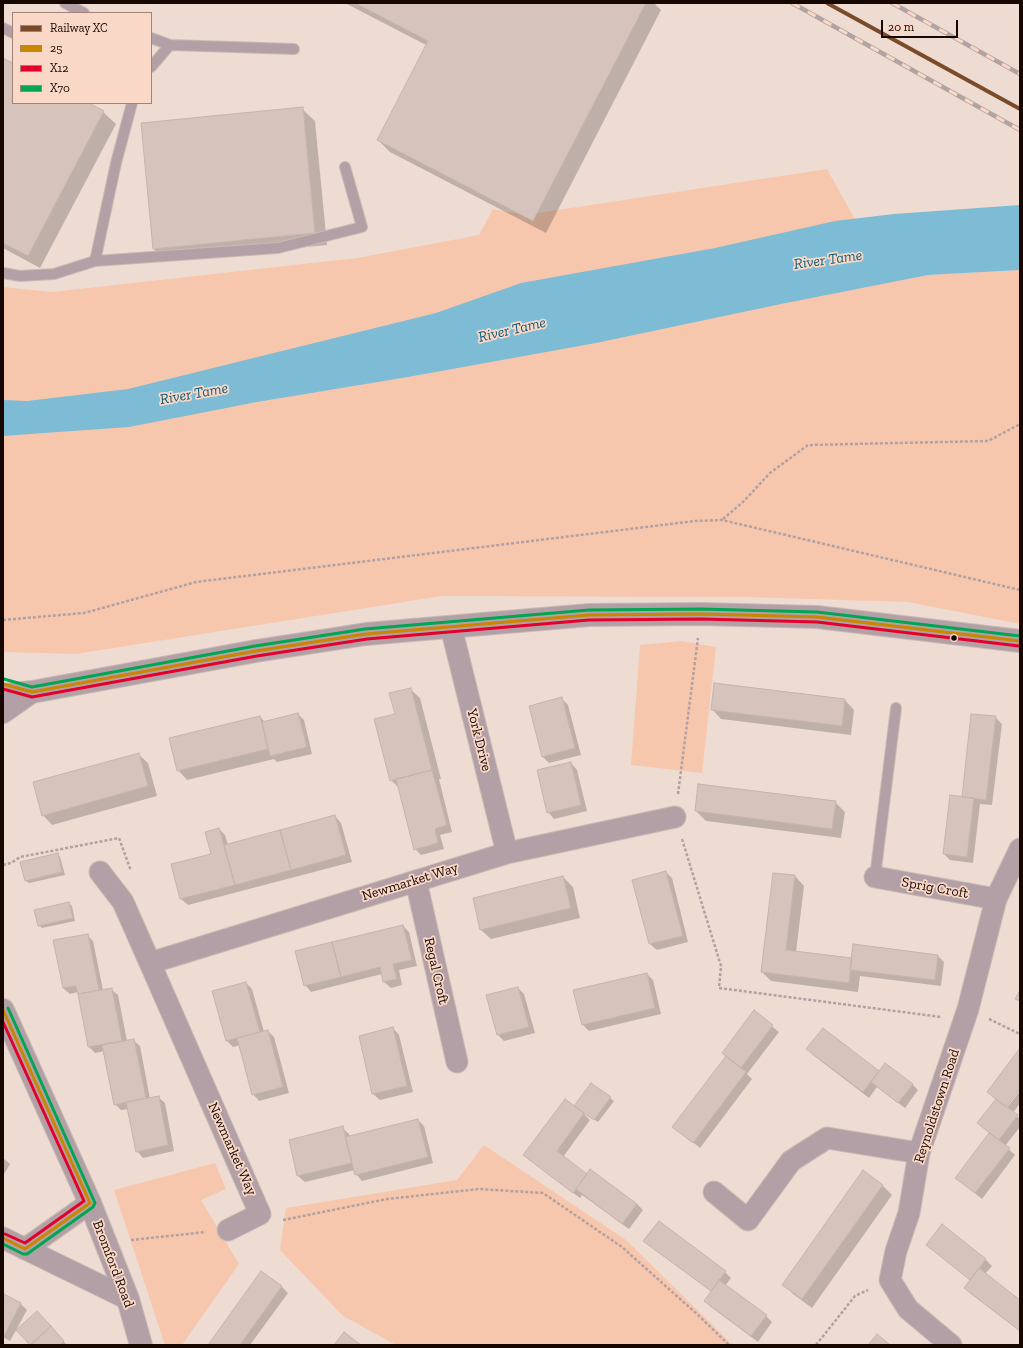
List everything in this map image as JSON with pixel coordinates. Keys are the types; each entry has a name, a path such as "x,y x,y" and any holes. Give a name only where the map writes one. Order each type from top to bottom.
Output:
{"street":[{"path":"3,695 32,692 256,651 366,634 589,615 701,614 817,617 1020,641"},
{"name":"York Drive","path":"451,626 507,853"},
{"path":"3,684 32,692"},
{"path":"3,712 32,692"},
{"name":"Newmarket Way","path":"150,963 507,853 675,817"},
{"name":"Reynoldstown Road","path":"890,1280 896,1251 909,1213 919,1153 968,1009 996,900 1020,849"},
{"name":"Newmarket Way","path":"100,872 123,902 260,1214 228,1230"},
{"name":"Sprig Croft","path":"875,877 996,900"},
{"name":"Regal Croft","path":"416,881 457,1062"},
{"name":"Bromford Road","path":"3,1010 90,1203 128,1299 141,1345"},
{"path":"714,1192 748,1220 791,1162 827,1138 919,1153"},
{"path":"25,1249 90,1203"},
{"path":"3,1238 128,1299"},
{"path":"890,1280 908,1309 951,1345"}],"lane":[{"path":"65,3 82,12"},
{"path":"3,28 12,32"},
{"path":"152,38 170,45 294,49"},
{"path":"152,65 170,45"},
{"path":"95,261 116,163 132,104"},
{"path":"3,273 20,276 54,274 95,261 278,248 362,227 345,167"},
{"path":"875,877 896,708"}],"path":[{"path":"722,520 743,502 770,473 808,445 988,441 1020,424"},
{"path":"3,620 84,613 196,582 687,522 722,520 1020,590"},
{"path":"701,614 675,817 721,966 719,988 947,1018 968,1009 1020,1034"},
{"path":"3,865 11,863 20,857"},
{"path":"260,1214 282,1220 387,1199 479,1189 543,1193 622,1247 729,1345"},
{"path":"125,1240 228,1230"},
{"path":"816,1345 855,1296 890,1280"}],"shaded area":[{"path":"827,169 890,282 928,275 1020,270 1020,624 908,602 745,597 442,596 76,654 3,652 3,287 52,292 357,258 479,235 493,209 525,215"},
{"path":"681,641 716,647 702,773 631,765 640,645"},
{"path":"484,1145 626,1240 733,1345 396,1345 343,1316 280,1250 286,1208 457,1180"},
{"path":"215,1163 226,1189 201,1200 239,1264 182,1345 165,1345 114,1190"}],"water":[{"name":"River Tame","path":"1020,205 1020,270 928,275 596,343 408,377 257,402 129,427 3,436 3,400 27,401 128,389 436,313 521,283 715,248 835,221 894,214"}],"building":[{"path":"355,3 646,3 533,221 377,140 428,41"},
{"path":"3,58 12,62 12,104 91,104 104,111 28,256 3,243"},
{"path":"303,107 315,233 153,249 141,123"},
{"path":"714,683 845,699 842,726 711,710"},
{"path":"411,688 432,770 390,781 374,719 395,714 389,693"},
{"path":"562,697 575,748 542,757 529,706"},
{"path":"298,713 307,747 270,756 262,722"},
{"path":"971,714 996,716 986,800 962,797"},
{"path":"260,716 268,749 177,771 169,738"},
{"path":"139,753 148,786 42,816 33,782"},
{"path":"571,762 581,805 547,813 537,770"},
{"path":"432,770 447,825 435,829 438,843 414,850 396,779"},
{"path":"698,784 836,801 832,829 695,811"},
{"path":"950,795 974,798 967,857 943,854"},
{"path":"335,815 346,855 291,870 280,830"},
{"path":"219,828 235,885 180,899 171,864 211,854 205,832"},
{"path":"280,830 291,870 235,885 224,845"},
{"path":"58,853 62,872 25,881 20,862"},
{"path":"666,871 683,936 649,944 632,880"},
{"path":"773,873 795,875 786,950 852,958 849,983 761,972"},
{"path":"563,876 571,908 480,930 473,898"},
{"path":"69,902 73,918 38,926 34,910"},
{"path":"403,925 412,960 393,964 397,979 383,982 380,967 341,977 332,942"},
{"path":"88,934 99,990 78,994 76,986 63,988 53,940"},
{"path":"332,942 341,977 304,986 295,951"},
{"path":"853,944 938,955 935,980 850,970"},
{"path":"647,973 655,1008 582,1025 573,990"},
{"path":"246,982 260,1032 226,1041 212,991"},
{"path":"518,987 529,1027 497,1035 486,995"},
{"path":"112,988 122,1041 88,1047 78,994"},
{"path":"1020,990 1020,1001 1015,999"},
{"path":"754,1010 773,1025 741,1068 722,1053"},
{"path":"393,1027 407,1086 372,1094 359,1036"},
{"path":"823,1028 879,1071 863,1092 806,1049"},
{"path":"268,1030 283,1087 252,1095 237,1038"},
{"path":"134,1039 146,1098 114,1105 102,1045"},
{"path":"1020,1048 1020,1089 1006,1107 987,1092"},
{"path":"726,1056 746,1072 693,1143 672,1127"},
{"path":"885,1063 913,1084 898,1103 871,1082"},
{"path":"591,1083 611,1097 594,1120 574,1106"},
{"path":"159,1096 168,1145 136,1152 126,1102"},
{"path":"565,1099 584,1113 557,1151 587,1174 573,1193 523,1155"},
{"path":"996,1099 1018,1115 999,1140 977,1123"},
{"path":"418,1119 428,1157 355,1175 345,1137"},
{"path":"343,1126 352,1163 297,1176 289,1140"},
{"path":"989,1133 1010,1148 975,1193 955,1178"},
{"path":"590,1169 637,1204 622,1224 576,1189"},
{"path":"863,1170 883,1185 802,1299 782,1285"},
{"path":"659,1221 726,1271 711,1291 643,1241"},
{"path":"942,1224 986,1259 970,1280 926,1245"},
{"path":"979,1268 1020,1300 1020,1331 964,1288"},
{"path":"261,1271 282,1286 240,1345 208,1345"},
{"path":"719,1280 767,1315 751,1336 704,1301"},
{"path":"4,1294 21,1303 4,1336 3,1335"},
{"path":"37,1311 51,1326 30,1345 16,1330"},
{"path":"51,1326 64,1341 60,1345 31,1345"},
{"path":"344,1332 361,1345 334,1345"},
{"path":"877,1334 890,1345 868,1345"}],"railway":[{"path":"792,3 1020,130"},
{"path":"892,3 1020,74"}],"rail line":[{"name":"XC","path":"827,3 1020,109"}],"transit line":[{"name":"X70","path":"4,679 32,687 255,646 365,629 589,610 701,609 817,612 1020,636"},
{"name":"25","path":"3,684 32,692 256,651 366,634 589,615 701,614 817,617 1020,641"},
{"name":"X12","path":"3,689 32,697 257,656 367,639 589,620 701,619 817,622 1019,646"},
{"name":"X70","path":"3,1244 23,1254 27,1254 93,1207 95,1203 8,1008"},
{"name":"25","path":"3,1010 90,1203 25,1249 3,1238"},
{"name":"X12","path":"3,1022 84,1201 25,1243 5,1234"}]}
